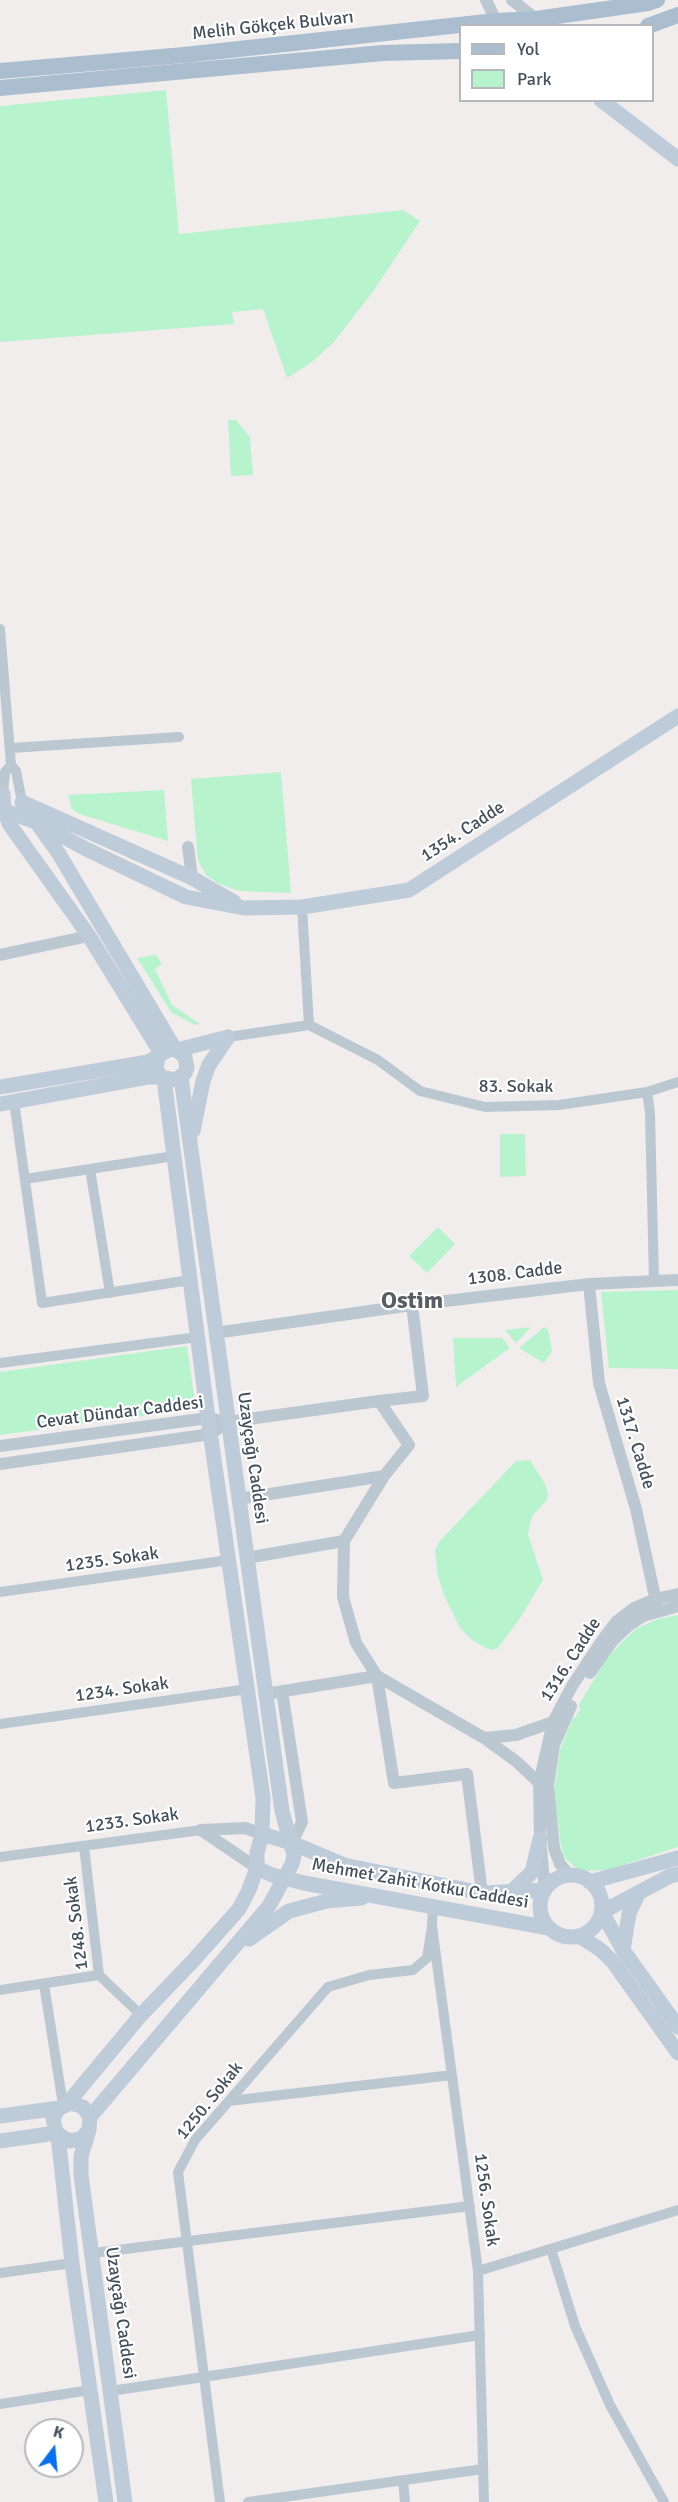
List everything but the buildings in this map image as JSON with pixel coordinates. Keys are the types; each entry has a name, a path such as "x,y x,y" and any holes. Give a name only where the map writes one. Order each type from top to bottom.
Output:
{"main road":[{"name":"Melih Gökçek Bulvarı","path":"497,23 538,22 657,0"},
{"path":"653,24 678,15"},
{"name":"Melih Gökçek Bulvarı","path":"0,71 459,27"},
{"name":"Melih Gökçek Bulvarı","path":"0,88 383,53 459,51"},
{"path":"604,102 678,159"},
{"name":"1354. Cadde","path":"2,801 86,849 186,897 244,908 302,907 409,890 678,716"},
{"path":"183,1075 187,1068 185,1057 168,1052 10,825 2,801 22,802 192,878 244,908"},
{"path":"22,802 69,872 168,1052"},
{"path":"69,872 72,860 86,849"},
{"path":"168,888 174,870"},
{"path":"186,897 192,878"},
{"path":"0,1087 148,1062 168,1052 228,1037"},
{"path":"7,1102 163,1078 170,1080 183,1075 228,1037"},
{"path":"190,1150 198,1099 209,1065 228,1037"},
{"path":"163,1078 156,1069 168,1052"},
{"name":"Uzayçağı Caddesi","path":"125,2502 81,2175 81,2156 90,2124 269,1906 292,1864 292,1843 282,1811 227,1422 190,1150 183,1075"},
{"name":"Uzayçağı Caddesi","path":"163,1078 208,1418 263,1798 262,1834 257,1853 257,1868"},
{"name":"Mehmet Zahit Kotku Caddesi","path":"262,1834 292,1843 344,1865 482,1893 545,1890"},
{"path":"510,1893 532,1872 540,1839"},
{"path":"590,1882 678,1858"},
{"path":"106,2502 53,2118 141,2015 239,1909 257,1868"},
{"name":"Mehmet Zahit Kotku Caddesi","path":"257,1868 284,1878 549,1928"},
{"path":"678,1874 602,1912 594,1928 579,1936 563,1936 549,1928 541,1910 545,1890 556,1880 577,1876 590,1882 600,1896 602,1912 622,1950 678,2027"},
{"path":"622,1950 629,1914 638,1894"},
{"path":"230,1952 289,1911 327,1901 387,1896"},
{"path":"579,1936 601,1950 613,1962 678,2053"},
{"path":"0,2116 77,2104 83,2107 90,2124 86,2135 75,2141 69,2141 57,2134 0,2141"}],"street":[{"path":"486,0 497,23"},
{"path":"512,0 538,22"},
{"path":"0,629 3,703 11,748 11,765 16,771 22,802"},
{"path":"11,748 178,737"},
{"path":"2,801 5,772 11,765"},
{"path":"174,870 188,847 192,878"},
{"path":"228,1037 309,1025 302,907"},
{"path":"0,955 89,936"},
{"name":"83. Sokak","path":"309,1025 378,1060 420,1091 484,1107 559,1105 647,1092 678,1082"},
{"path":"647,1092 650,1113 654,1281"},
{"path":"7,1102 25,1179 42,1303 190,1280"},
{"path":"25,1179 174,1156"},
{"path":"90,1169 110,1293"},
{"name":"1308. Cadde","path":"215,1333 412,1305 589,1284 678,1280"},
{"name":"1317. Cadde","path":"589,1284 599,1383 636,1509 657,1605"},
{"path":"227,1422 423,1396 412,1305"},
{"path":"0,1363 198,1337"},
{"path":"379,1401 409,1445 384,1476 344,1541 344,1597 356,1642 377,1676 394,1783 466,1774 482,1893"},
{"name":"Cevat Dündar Caddesi","path":"0,1446 208,1418 227,1422"},
{"name":"Cevat Dündar Caddesi","path":"0,1464 211,1434 227,1422"},
{"path":"238,1500 384,1476"},
{"path":"246,1558 344,1541"},
{"name":"1235. Sokak","path":"0,1592 230,1560"},
{"name":"1316. Cadde","path":"570,1876 560,1864 554,1848 549,1785 554,1745 564,1718 582,1685 613,1640 657,1605 678,1594"},
{"name":"1316. Cadde","path":"545,1890 540,1839 539,1783 553,1722 572,1686 616,1622 634,1608 657,1605 678,1606"},
{"path":"265,1694 377,1676 484,1738 517,1762 539,1783"},
{"name":"1234. Sokak","path":"0,1724 248,1689"},
{"path":"282,1691 302,1822 292,1843"},
{"path":"484,1738 516,1734 553,1722"},
{"path":"201,1830 245,1828 262,1834"},
{"name":"1233. Sokak","path":"0,1857 201,1830 257,1868"},
{"name":"1248. Sokak","path":"84,1846 99,1976 141,2015"},
{"name":"1256. Sokak","path":"433,1905 432,1926 478,2271 484,2502"},
{"name":"1250. Sokak","path":"220,2502 177,2172 195,2140 328,1987 369,1975 412,1970 427,1958 432,1926"},
{"path":"0,1990 99,1976"},
{"path":"44,1984 63,2106"},
{"path":"229,2101 452,2075"},
{"path":"93,2253 470,2206"},
{"path":"478,2271 678,2210"},
{"path":"551,2249 575,2326 610,2405 664,2502"},
{"path":"0,2273 72,2263"},
{"path":"111,2391 480,2335"},
{"path":"0,2404 90,2390"},
{"path":"248,2502 483,2469"},
{"path":"403,2480 405,2502"}],"green space":[{"path":"166,90 179,234 403,210 420,221 374,290 334,342 312,362 287,378 263,309 232,312 234,324 0,342 0,106"},
{"path":"228,420 236,420 250,437 253,475 231,476"},
{"path":"281,772 291,893 240,891 219,884 207,876 198,861 191,779"},
{"path":"164,790 168,841 79,814 72,809 68,795"},
{"path":"156,955 162,964 155,969 172,1005 200,1024 195,1025 171,1012 137,958"},
{"path":"500,1134 525,1134 526,1176 500,1177"},
{"path":"438,1227 455,1244 427,1273 409,1256"},
{"path":"678,1290 678,1369 609,1368 601,1292"},
{"path":"531,1327 516,1343 505,1330"},
{"path":"544,1327 548,1330 552,1351 544,1363 519,1348"},
{"path":"453,1338 502,1338 510,1348 456,1387"},
{"path":"187,1346 196,1409 0,1435 0,1372"},
{"path":"530,1460 545,1484 548,1494 547,1500 532,1516 528,1534 543,1580 518,1621 497,1649 490,1650 472,1640 461,1629 446,1600 438,1577 435,1550 439,1542 516,1461"},
{"path":"678,1615 678,1847 608,1870 585,1871 576,1868 564,1857 554,1792 560,1750 573,1717 575,1718 581,1708 578,1706 606,1660 619,1645 637,1628 658,1619"}],"district":[{"name":"Ostim","path":"412,1302"}]}
